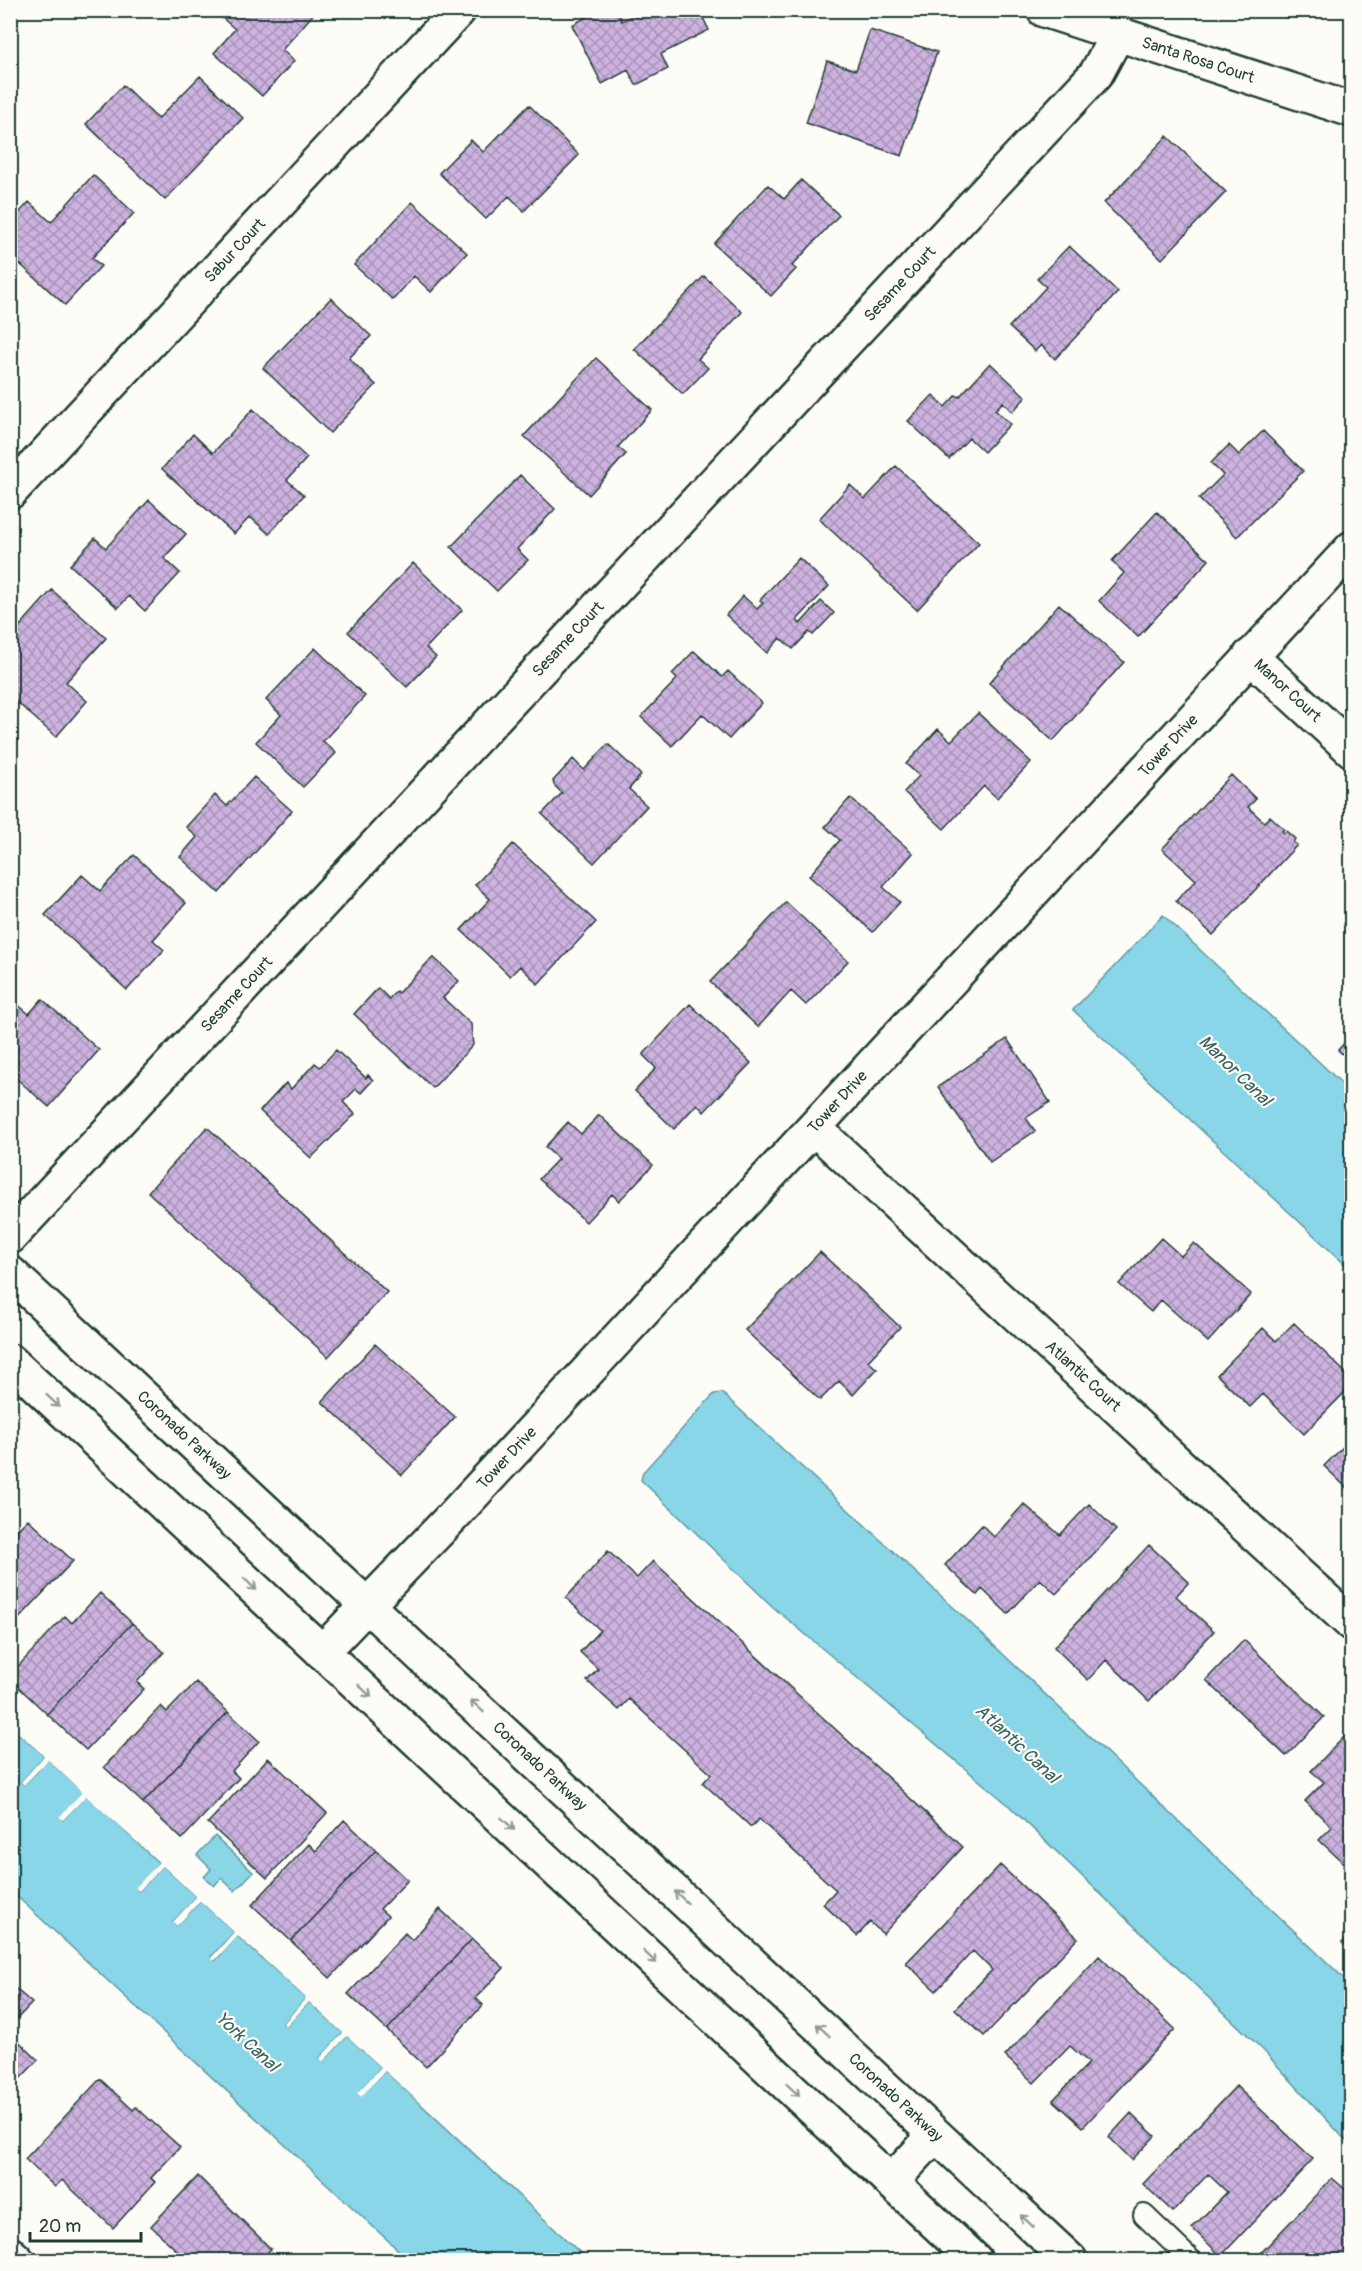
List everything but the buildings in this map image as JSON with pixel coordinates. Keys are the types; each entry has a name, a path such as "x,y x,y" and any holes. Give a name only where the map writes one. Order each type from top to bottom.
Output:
{"street":[{"name":"Sabur Court","path":"10,492 459,10"},
{"name":"Santa Rosa Court","path":"1044,10 1352,110"},
{"name":"Sesame Court","path":"10,1237 1096,74 1117,35"},
{"name":"Tower Drive","path":"322,1652 454,1515 1352,548"},
{"name":"Manor Court","path":"1250,656 1352,750"},
{"name":"Atlantic Court","path":"814,1128 1352,1624"},
{"name":"Coronado Parkway","path":"10,1273 1070,2260"},
{"path":"10,1361 975,2260"},
{"path":"891,2182 935,2135"},
{"path":"10,2254 17,2260"}],"lane":[{"path":"1144,2215 1191,2260"}],"water":[{"name":"Manor Canal","path":"1163,915 1351,1092 1351,1270 1073,1010"},
{"name":"Atlantic Canal","path":"722,1393 966,1619 1351,1985 1351,2146 1262,2049 1006,1803 773,1607 641,1480 643,1472 714,1394"},
{"name":"York Canal","path":"10,1726 44,1756 21,1782 24,1785 48,1760 83,1792 60,1817 63,1820 86,1795 159,1863 136,1888 139,1891 163,1866 196,1897 173,1922 177,1926 200,1901 234,1932 211,1957 215,1961 237,1936 306,1998 283,2024 286,2027 309,2002 343,2033 320,2058 324,2061 347,2036 381,2067 358,2093 361,2096 385,2071 588,2260 409,2260 11,1891"},
{"path":"215,1836 253,1872 235,1891 221,1878 214,1886 204,1877 211,1869 197,1855"}],"pier":[{"path":"10,1723 422,2101 420,2103 385,2071 361,2097 357,2093 381,2067 347,2036 323,2062 320,2058 343,2033 309,2002 286,2027 283,2024 306,1998 238,1936 214,1961 211,1958 234,1932 200,1901 177,1926 173,1922 196,1897 163,1866 139,1891 135,1888 159,1862 86,1796 63,1820 59,1817 82,1792 48,1760 24,1785 21,1782 44,1756"}]}
